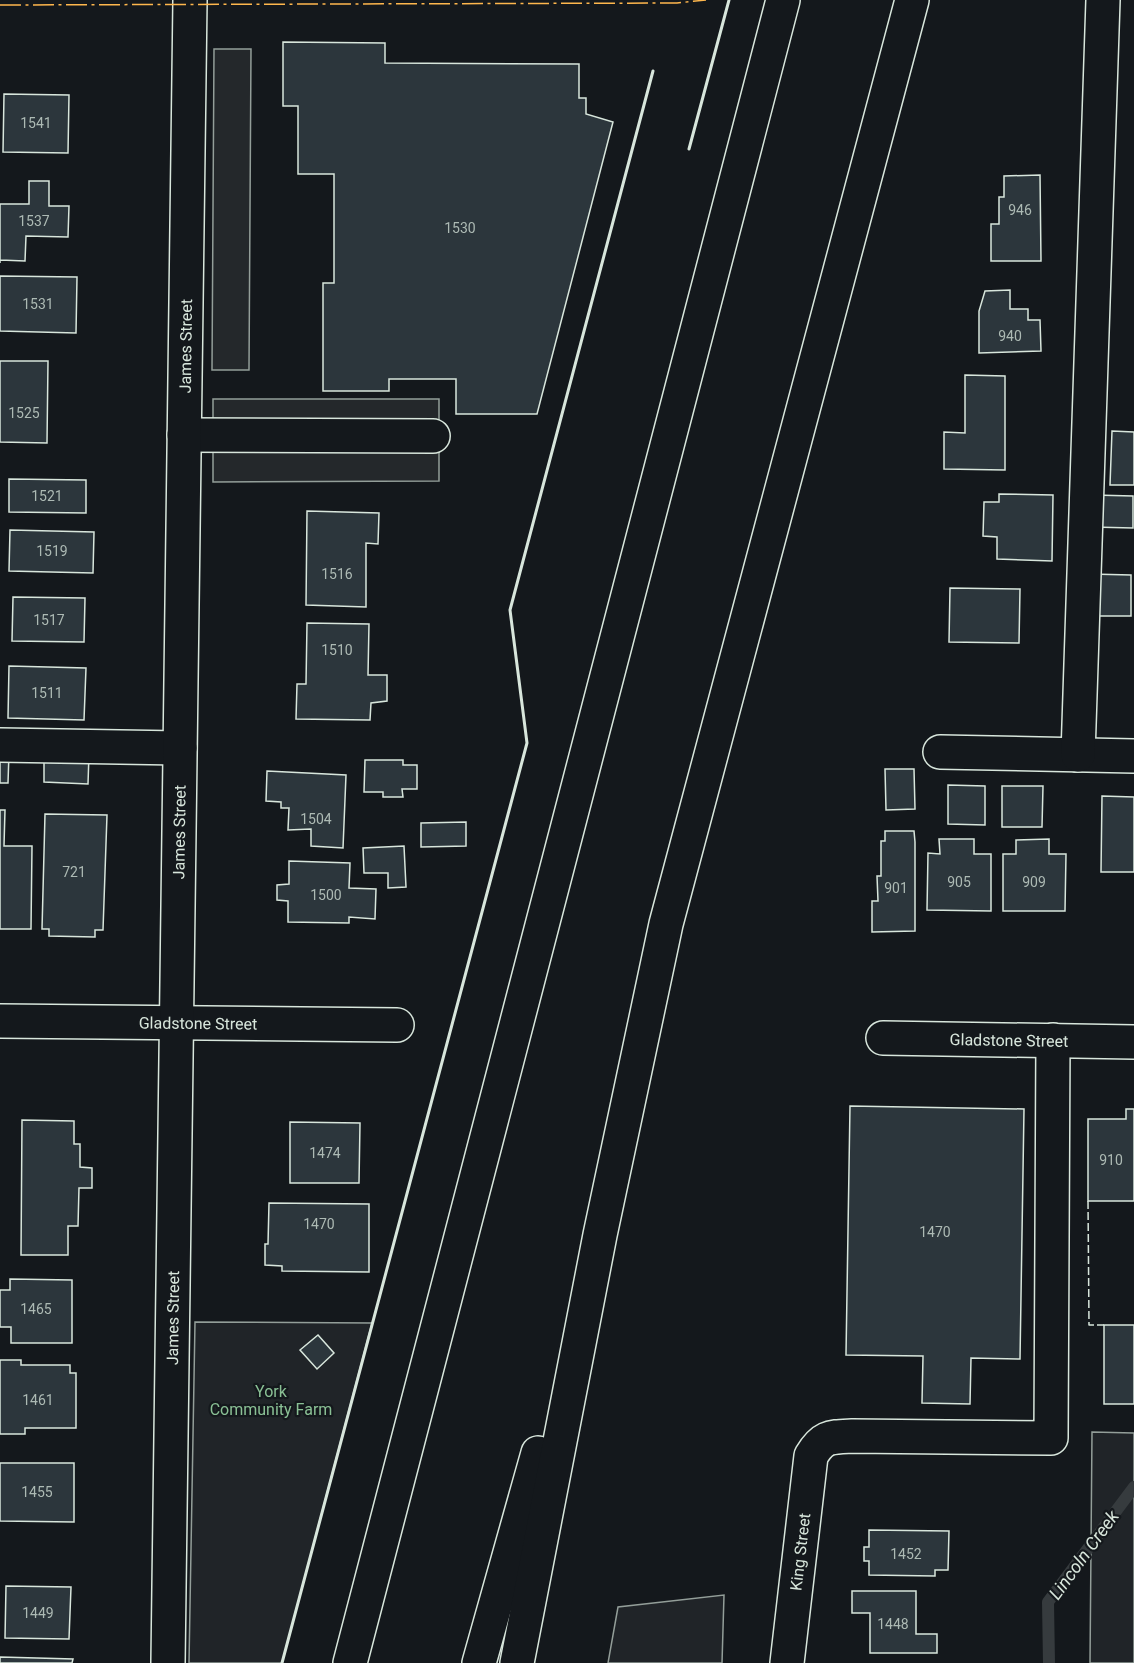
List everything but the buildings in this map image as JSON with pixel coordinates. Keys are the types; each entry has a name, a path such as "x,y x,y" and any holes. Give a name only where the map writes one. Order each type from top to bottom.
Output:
{"main road":[{"name":"James Street","path":"168,1663 190,0"},
{"path":"350,1663 783,0"},
{"path":"517,1663 600,1235 666,924 912,0"},
{"path":"1078,755 1103,0"},
{"path":"184,435 433,436"},
{"path":"0,745 180,748"},
{"path":"940,752 1134,756"},
{"name":"Gladstone Street","path":"0,1021 397,1025"},
{"name":"Gladstone Street","path":"883,1038 1134,1042"},
{"name":"King Street","path":"787,1663 811,1456 819,1443 831,1436 1051,1438 1053,1040"},
{"path":"479,1663 600,1235"}],"green space":[{"name":"York Community Farm","path":"195,1322 372,1323 282,1663 189,1663"},
{"path":"1092,1432 1134,1433 1134,1663 1090,1663"},
{"path":"724,1595 722,1663 608,1663 618,1607"}],"shaded area":[{"path":"214,49 251,49 249,370 212,370"},
{"path":"213,399 439,399 439,481 213,482"}],"waterway":[{"name":"Lincoln Creek","path":"1049,1663 1048,1602 1134,1487"}],"fence":[{"path":"1088,1201 1089,1325 1104,1325"}],"wall":[{"path":"689,149 729,0"},
{"path":"282,1663 527,743 510,610 653,71"}],"power":[{"path":"0,5 677,3 706,0"}]}
